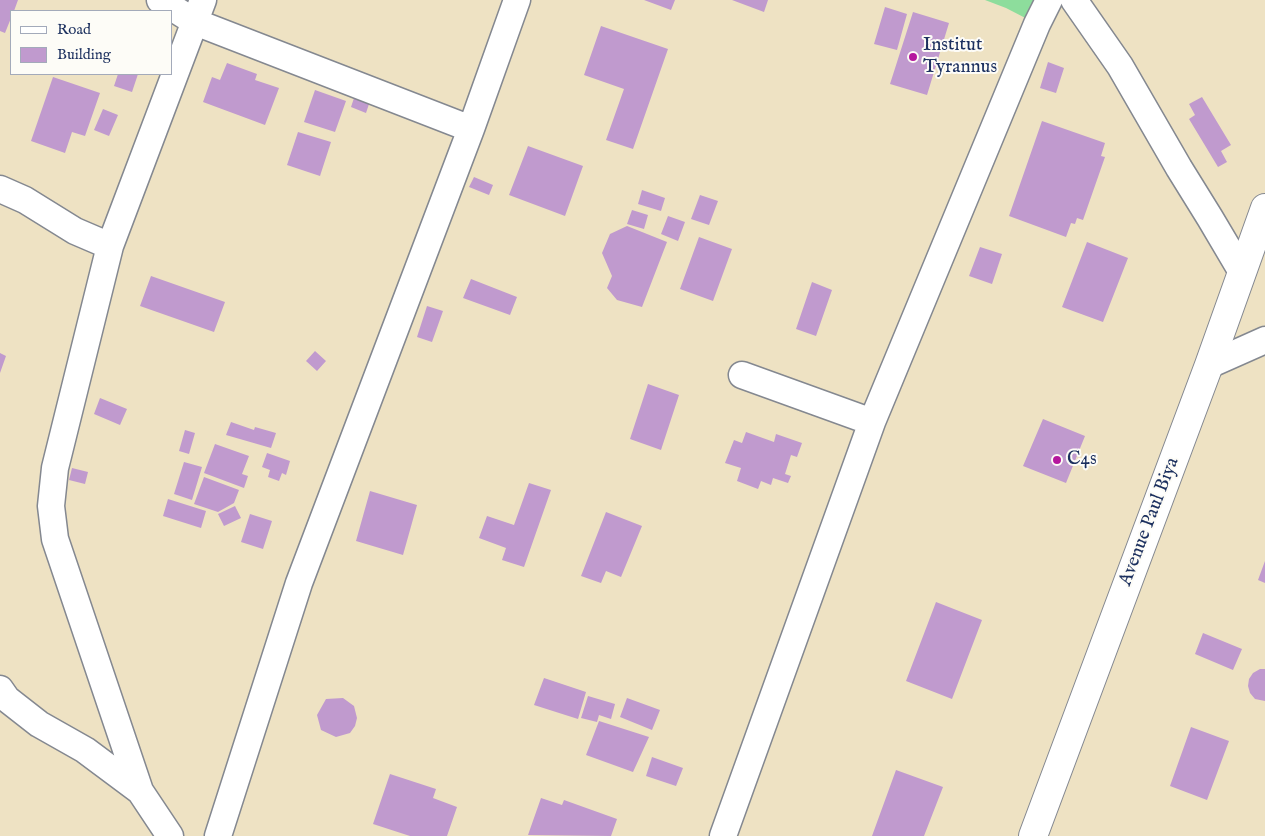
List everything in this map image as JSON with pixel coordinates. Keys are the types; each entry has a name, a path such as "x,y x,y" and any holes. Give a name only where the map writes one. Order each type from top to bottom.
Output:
{"main road":[{"name":"Avenue Paul Biya","path":"1032,836 1209,365 1265,208"}],"street":[{"path":"160,0 199,11 471,129"},
{"path":"218,836 299,583 471,129 517,0"},
{"path":"723,836 872,422 1037,24 1049,0"},
{"path":"1074,0 1120,66 1242,272"},
{"path":"170,836 140,791 55,539 51,506 55,468 110,246 199,11"},
{"path":"0,189 25,200 75,231 110,246"},
{"path":"1209,365 1265,340"},
{"path":"742,375 872,422"},
{"path":"0,689 7,699 39,724 85,750 140,791"}],"green space":[{"path":"985,0 1049,0 1037,24 1006,8"}],"building":[{"path":"0,0 18,0 14,10 10,10 10,20 5,33 0,31"},
{"path":"644,0 675,0 671,10"},
{"path":"732,0 768,0 764,12"},
{"path":"885,7 907,14 897,50 874,44"},
{"path":"913,12 949,23 927,95 890,84"},
{"path":"601,26 668,49 633,149 606,140 624,89 584,75"},
{"path":"1048,62 1064,68 1056,93 1040,88"},
{"path":"227,63 257,74 255,80 279,88 265,125 203,102 212,77 220,80"},
{"path":"118,75 138,75 132,92 114,86"},
{"path":"53,77 100,93 85,136 72,132 65,153 31,141"},
{"path":"315,90 346,101 335,132 304,122"},
{"path":"1202,97 1231,145 1221,151 1227,162 1218,167 1189,119 1195,115 1189,104"},
{"path":"354,98 369,104 366,113 351,107"},
{"path":"103,109 118,115 109,136 94,130"},
{"path":"1042,121 1105,143 1101,156 1105,157 1083,220 1077,218 1075,224 1071,223 1066,237 1009,216"},
{"path":"298,132 331,142 320,176 287,165"},
{"path":"528,146 583,166 565,216 509,195"},
{"path":"474,177 493,185 489,195 469,187"},
{"path":"642,190 665,198 661,211 638,204"},
{"path":"700,195 718,201 709,225 691,219"},
{"path":"632,210 648,215 644,229 627,224"},
{"path":"668,216 685,222 678,241 661,234"},
{"path":"627,226 667,242 642,307 617,300 607,288 612,276 602,253 610,234"},
{"path":"699,237 732,249 713,301 680,289"},
{"path":"1087,242 1128,258 1103,322 1062,307"},
{"path":"980,247 1002,254 992,284 969,276"},
{"path":"151,276 225,302 214,332 140,306"},
{"path":"471,279 517,297 510,315 463,298"},
{"path":"812,282 832,290 816,336 796,329"},
{"path":"427,306 443,311 432,342 417,337"},
{"path":"315,351 326,361 317,371 306,361"},
{"path":"0,353 6,356 0,373"},
{"path":"648,384 679,395 661,450 630,439"},
{"path":"100,398 127,409 120,425 94,414"},
{"path":"1043,419 1085,436 1066,483 1023,466"},
{"path":"231,422 254,430 255,427 276,433 271,448 226,435"},
{"path":"185,430 195,433 189,454 179,451"},
{"path":"746,432 774,442 776,434 802,443 797,457 791,455 785,474 791,476 788,483 773,478 771,485 761,481 758,489 737,481 741,468 725,463 734,440 742,443"},
{"path":"215,444 249,456 242,474 248,476 244,488 204,473"},
{"path":"267,453 290,461 286,475 282,473 279,481 268,477 270,470 262,467"},
{"path":"184,462 202,467 192,500 174,494"},
{"path":"72,468 88,472 85,484 69,480"},
{"path":"204,477 239,490 234,503 218,512 194,504"},
{"path":"529,483 551,490 524,567 502,560 506,548 479,538 487,516 514,525"},
{"path":"370,491 417,505 403,555 356,541"},
{"path":"168,499 206,511 201,528 163,516"},
{"path":"235,506 241,518 224,526 218,514"},
{"path":"606,512 642,526 621,577 606,571 601,583 581,576"},
{"path":"250,514 272,521 263,549 241,542"},
{"path":"1265,561 1265,583 1258,580"},
{"path":"936,602 982,620 952,699 906,681"},
{"path":"1203,633 1242,649 1233,670 1195,654"},
{"path":"1260,669 1265,669 1265,701 1255,699 1250,693 1248,686 1249,679 1253,673"},
{"path":"544,678 586,692 578,719 534,705"},
{"path":"588,696 615,704 611,719 599,715 597,722 581,718"},
{"path":"343,698 354,706 357,718 355,726 350,733 336,737 321,730 317,715 326,699"},
{"path":"627,698 660,710 652,730 620,717"},
{"path":"599,721 649,737 633,772 586,755"},
{"path":"1191,727 1229,741 1207,800 1170,786"},
{"path":"652,757 683,768 676,786 646,776"},
{"path":"896,770 943,787 924,836 872,836"},
{"path":"390,774 436,789 433,798 457,807 447,836 410,836 373,824"},
{"path":"541,798 562,805 564,800 617,819 611,836 528,835"}],"place":[{"name":"Institut Tyrannus","path":"913,57"},
{"name":"C4s","path":"1057,460"}]}
